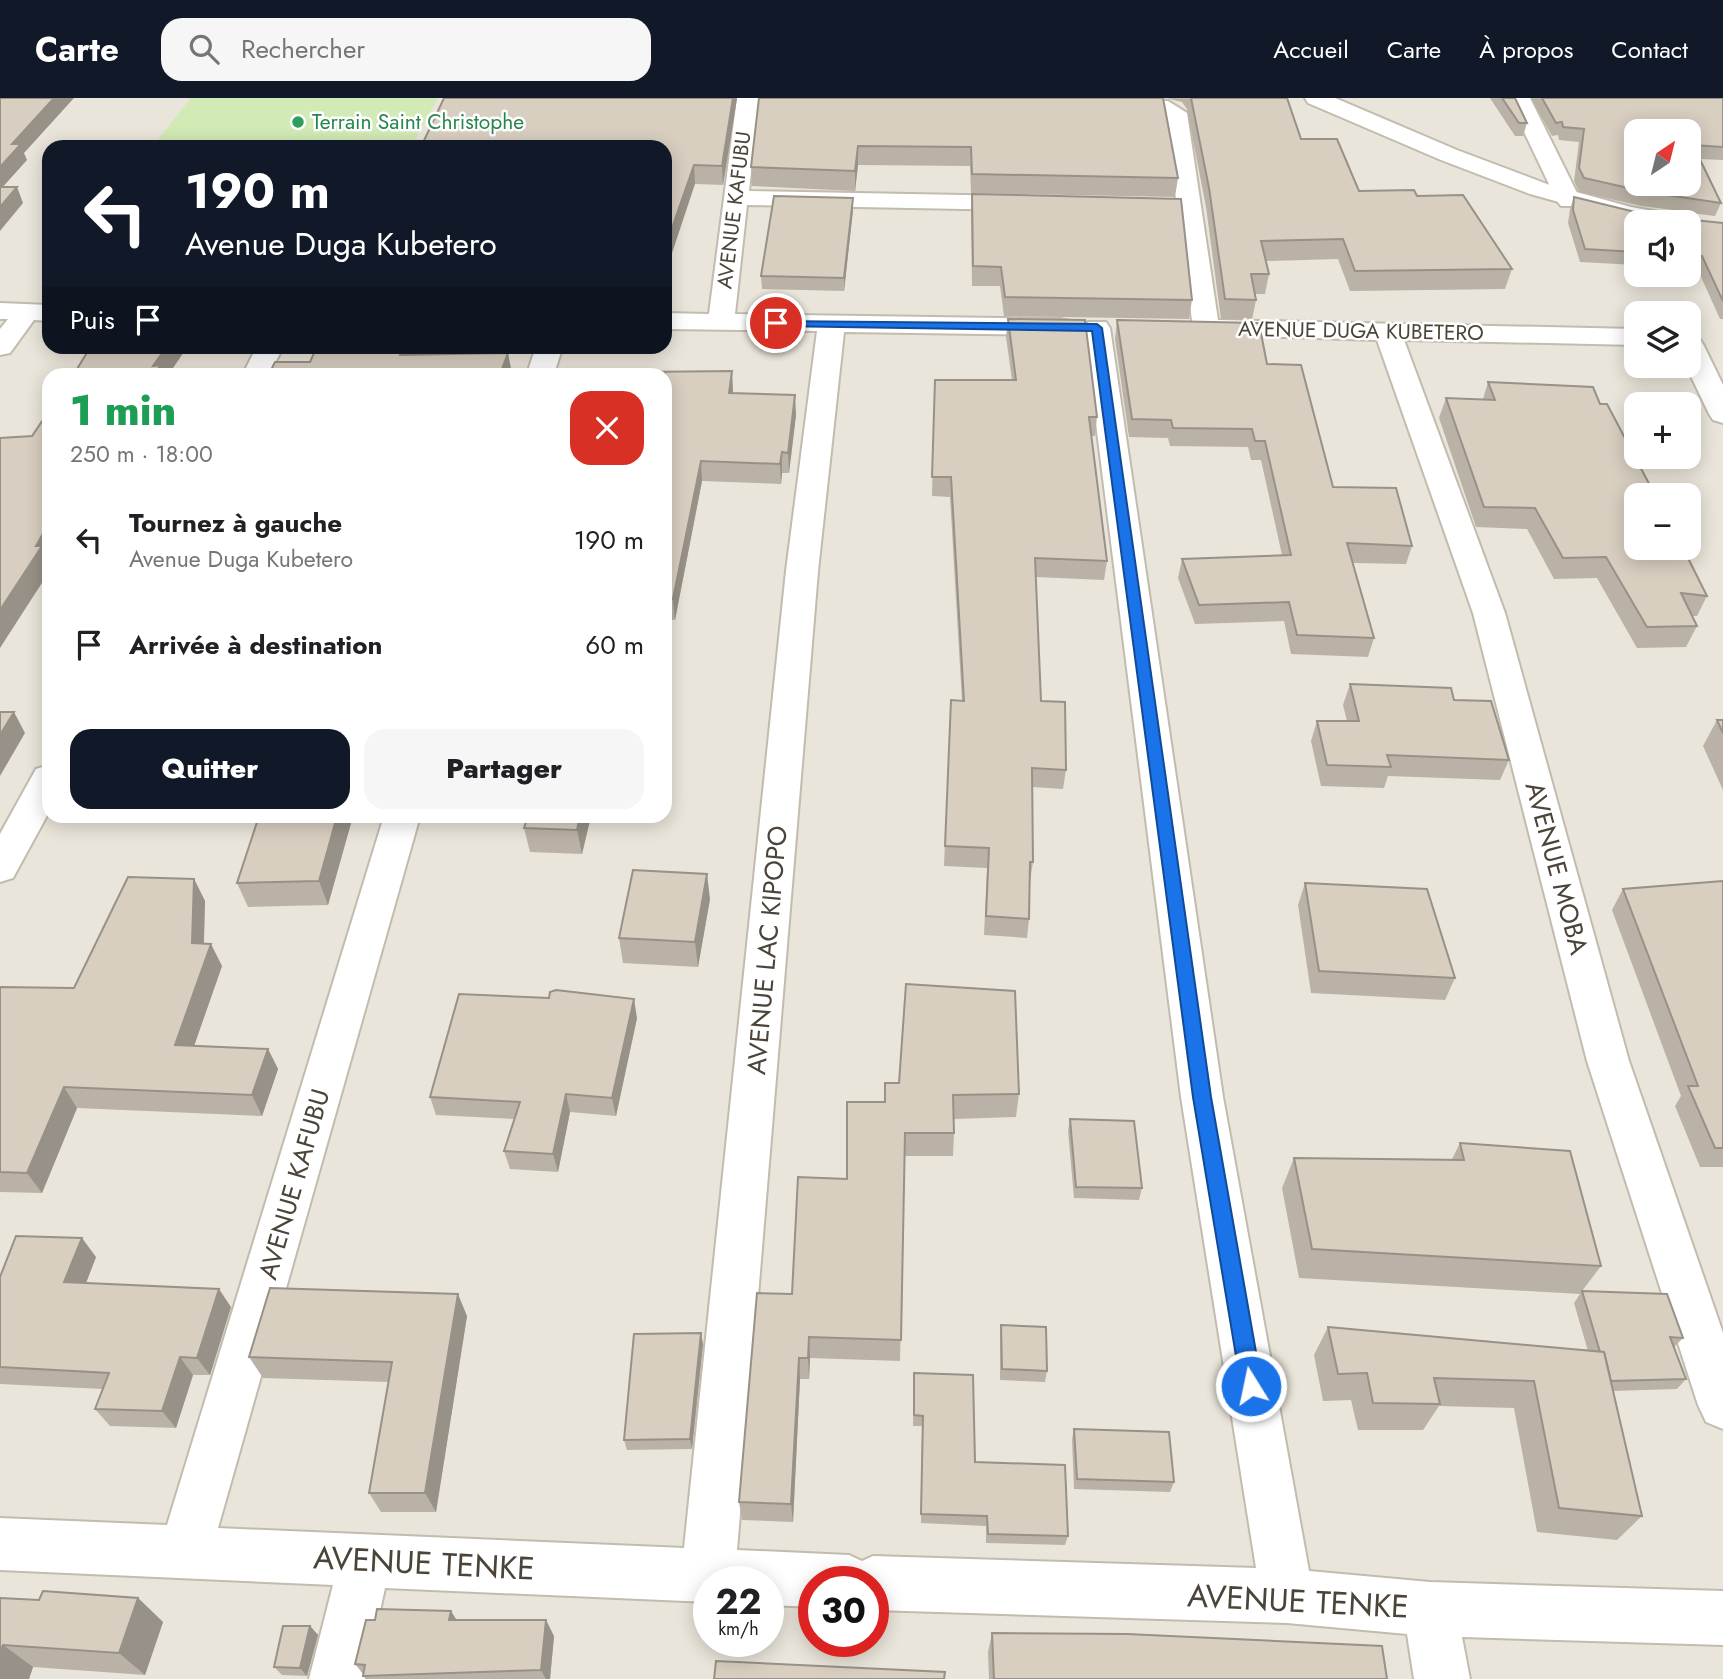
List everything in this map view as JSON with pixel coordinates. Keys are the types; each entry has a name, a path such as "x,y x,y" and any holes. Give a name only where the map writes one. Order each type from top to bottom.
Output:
{"street":[{"name":"AVENUE KAFUBU","path":"721,322 748,98"},
{"path":"1316,98 1507,179 1569,201 1624,215"},
{"path":"1519,98 1569,201"},
{"path":"1091,103 1160,106 1173,110 1191,208 1206,328"},
{"path":"734,198 1040,204"},
{"path":"1109,205 1191,208"},
{"path":"0,311 38,313"},
{"path":"0,347 38,313"},
{"path":"672,321 1111,328 1202,1097 1287,1596"},
{"name":"AVENUE LAC KIPOPO","path":"709,1566 801,585 831,325"},
{"name":"AVENUE DUGA KUBETERO","path":"1179,328 1624,337"},
{"name":"AVENUE MOBA","path":"1388,332 1489,613 1608,1061 1723,1405"},
{"path":"1701,354 1723,414"},
{"path":"0,868 42,791"},
{"name":"AVENUE KAFUBU","path":"186,1552 400,823"},
{"name":"AVENUE TENKE","path":"0,1544 693,1575"},
{"path":"337,1679 365,1561"},
{"name":"AVENUE TENKE","path":"889,1584 1287,1596 1430,1609 1723,1618"},
{"path":"1430,1609 1443,1679"}],"shaded area":[{"path":"0,98 1723,98 1723,1679 0,1679"}],"green space":[{"name":"Terrain Saint Christophe","path":"191,98 438,98 415,140 158,140"}],"building":[{"path":"0,98 54,98 12,144 21,144 0,167"},
{"path":"444,98 733,98 722,166 694,165 672,228 672,140 424,140"},
{"path":"759,98 1163,98 1178,178 972,174 971,147 858,146 855,171 751,167"},
{"path":"1191,98 1287,98 1301,139 1337,139 1359,191 1414,190 1417,196 1463,195 1512,269 1355,271 1343,239 1261,241 1269,274 1251,274 1256,300 1225,299 1209,188"},
{"path":"1502,98 1515,98 1527,123 1519,123"},
{"path":"1542,98 1723,98 1723,147 1701,146 1701,119 1624,119 1624,187 1584,178 1579,168 1584,129 1563,127 1562,122 1556,123"},
{"path":"1701,162 1721,203 1673,196 1701,196"},
{"path":"0,187 17,187 0,207"},
{"path":"972,194 1181,199 1192,300 1005,297 1001,267 973,266"},
{"path":"774,196 853,198 844,278 761,276"},
{"path":"1574,197 1627,210 1624,210 1624,251 1585,249 1573,210"},
{"path":"1701,221 1723,223 1723,301 1702,256"},
{"path":"1008,319 1085,320 1097,417 1089,417 1107,561 1035,558 1041,701 1065,702 1066,770 1032,768 1033,862 1030,862 1029,919 986,916 989,848 945,846 951,700 964,701 951,477 932,477 935,380 1016,380"},
{"path":"1117,320 1259,323 1267,364 1301,365 1333,487 1396,488 1412,546 1347,543 1374,638 1297,635 1289,602 1199,605 1182,559 1291,555 1265,441 1255,441 1252,429 1173,428 1171,420 1132,419"},
{"path":"86,354 161,354 153,366 161,365 159,368 78,368"},
{"path":"314,354 508,354 502,368 272,368 275,362 310,362"},
{"path":"732,371 729,393 795,395 788,453 782,452 780,464 701,461 673,599 672,599 672,372"},
{"path":"1488,382 1593,387 1600,404 1607,404 1624,436 1624,469 1641,469 1649,483 1624,483 1624,560 1689,560 1707,596 1681,593 1697,626 1647,627 1606,557 1563,558 1535,508 1484,507 1446,398 1495,400"},
{"path":"42,421 42,535 36,546 42,546 0,610 0,438 32,436"},
{"path":"1350,684 1451,688 1454,700 1491,701 1509,760 1387,755 1391,767 1327,765 1317,721 1359,721"},
{"path":"0,712 14,712 0,735"},
{"path":"1717,720 1723,720 1723,733"},
{"path":"257,823 335,823 319,881 237,883"},
{"path":"526,823 578,823 577,830 524,828"},
{"path":"633,870 707,874 695,942 619,938"},
{"path":"128,877 194,879 192,943 211,944 175,1045 268,1049 252,1095 64,1087 27,1173 0,1172 0,987 74,988"},
{"path":"1723,881 1723,1148 1715,1148 1688,1086 1698,1086 1623,889"},
{"path":"1305,883 1427,889 1455,978 1319,971"},
{"path":"906,984 1015,991 1019,1094 953,1095 954,1133 905,1133 901,1340 809,1337 808,1358 799,1358 791,1504 739,1502 757,1293 792,1294 798,1177 847,1179 847,1102 885,1102 885,1083 899,1083"},
{"path":"556,990 634,999 612,1098 566,1094 553,1154 504,1151 520,1102 430,1097 459,994 549,998 550,992"},
{"path":"1070,1119 1134,1121 1142,1188 1076,1187"},
{"path":"1460,1143 1570,1151 1601,1266 1312,1249 1294,1158 1464,1160"},
{"path":"16,1236 82,1238 64,1282 219,1289 197,1358 180,1357 162,1411 95,1409 109,1373 0,1367 0,1277"},
{"path":"270,1288 458,1294 425,1493 369,1493 392,1362 249,1357"},
{"path":"1582,1291 1667,1294 1683,1338 1670,1337 1686,1379 1611,1381 1604,1352 1600,1352"},
{"path":"1001,1325 1046,1327 1047,1371 1002,1369"},
{"path":"1328,1327 1604,1352 1642,1516 1559,1508 1534,1381 1434,1378 1440,1404 1373,1403 1367,1373 1338,1374"},
{"path":"701,1333 690,1439 624,1440 634,1334"},
{"path":"914,1373 973,1375 975,1462 1065,1465 1068,1536 988,1534 987,1516 921,1514 923,1416 914,1415"},
{"path":"1074,1429 1169,1432 1174,1482 1077,1479"},
{"path":"43,1591 138,1598 119,1653 3,1645 0,1652 0,1598 39,1600"},
{"path":"377,1609 451,1611 449,1620 546,1620 541,1670 363,1676 365,1665 355,1664 366,1620 375,1620"},
{"path":"283,1626 310,1626 300,1668 274,1667"},
{"path":"992,1633 1127,1634 1382,1646 1387,1679 994,1679"},
{"path":"716,1661 945,1672 944,1679 714,1679"}],"place":[{"name":"Terrain Saint Christophe","path":"298,122"}],"route":[{"path":"776,323 1097,328 1202,1097 1251,1386"}]}
